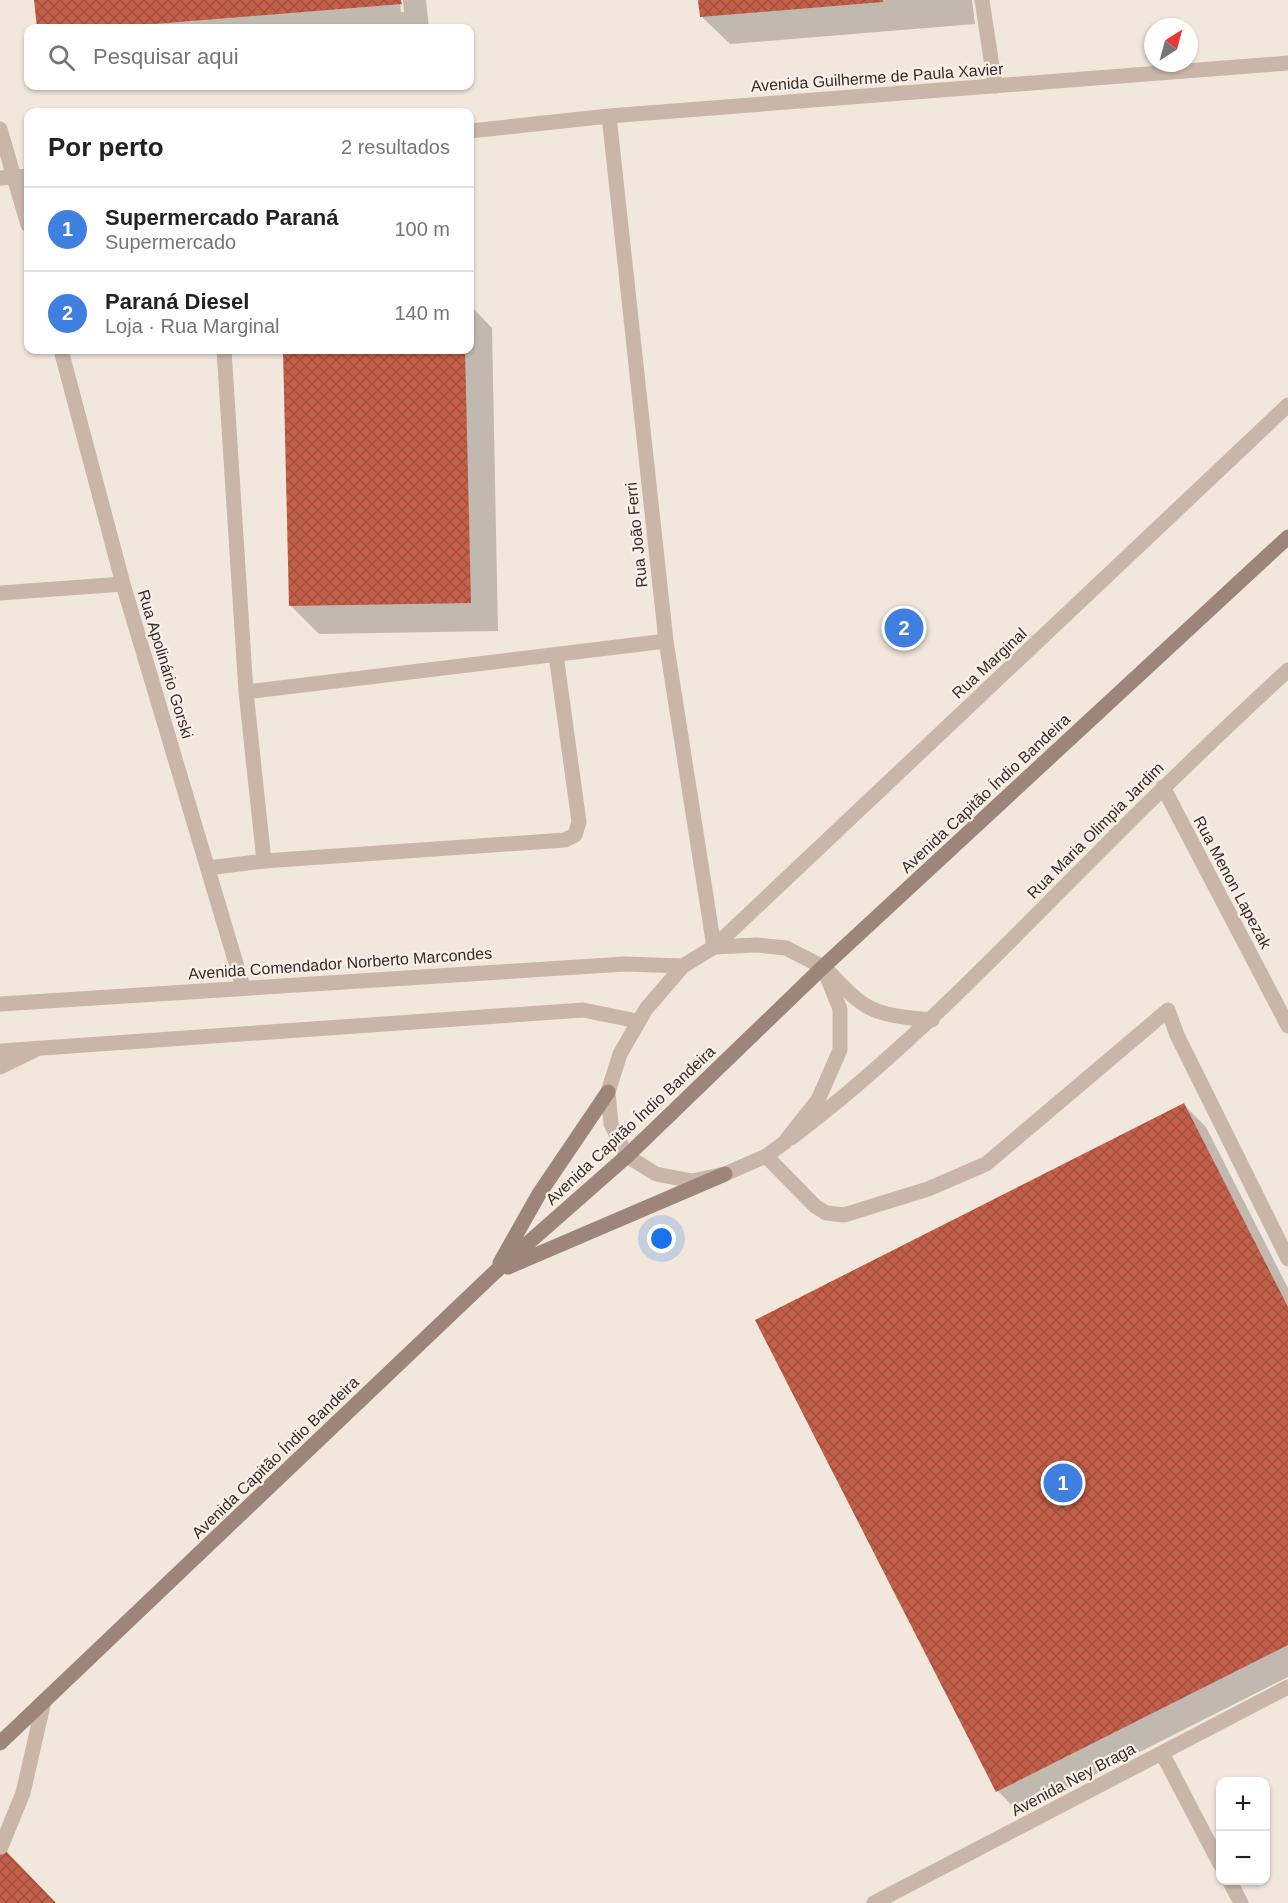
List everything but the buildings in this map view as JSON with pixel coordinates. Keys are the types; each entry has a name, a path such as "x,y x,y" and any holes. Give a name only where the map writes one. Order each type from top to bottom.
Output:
{"main road":[{"name":"Avenida Capitão Índio Bandeira","path":"0,1743 494,1273 627,1156 824,967 1288,537"},
{"path":"494,1273 539,1194 608,1092"},
{"path":"494,1273 725,1174"}],"street":[{"path":"982,0 995,86"},
{"name":"Avenida Guilherme de Paula Xavier","path":"474,130 609,116 1288,63"},
{"name":"Rua João Ferri","path":"609,116 666,641 714,947"},
{"path":"0,131 22,176 24,192"},
{"path":"0,178 22,176"},
{"name":"Rua Apolinário Gorski","path":"62,354 123,584 243,987"},
{"path":"224,354 246,692 264,861"},
{"name":"Rua Marginal","path":"683,966 714,947 1288,405"},
{"path":"0,593 123,584"},
{"path":"246,692 666,641"},
{"path":"207,868 264,861 565,840 575,835 579,822 556,655"},
{"name":"Rua Maria Olimpia Jardim","path":"784,1143 876,1071 932,1020 1163,787 1288,670"},
{"name":"Rua Menon Lapezak","path":"1163,787 1288,1026"},
{"path":"714,947 756,945 786,948 824,967 859,1004 885,1015 932,1020"},
{"name":"Avenida Comendador Norberto Marcondes","path":"0,1004 626,964 683,966"},
{"path":"683,966 637,1021 620,1054 608,1092 610,1125 627,1156 656,1174 692,1181 725,1174 766,1156 784,1143 818,1100 840,1050 840,1009 824,967"},
{"path":"0,1051 583,1010 637,1021"},
{"path":"766,1156 815,1206 826,1213 844,1215 928,1189 986,1164 1168,1010 1178,1035 1282,1230 1288,1259"},
{"path":"0,1067 37,1049"},
{"name":"Avenida Ney Braga","path":"874,1903 1288,1687"},
{"path":"1,1847 23,1793 44,1701"},
{"path":"1162,1753 1216,1855"},
{"path":"1231,1885 1241,1903"}],"place":[{"name":"Paraná Diesel","path":"904,628"},
{"name":"Supermercado Paraná","path":"1063,1483"}]}
